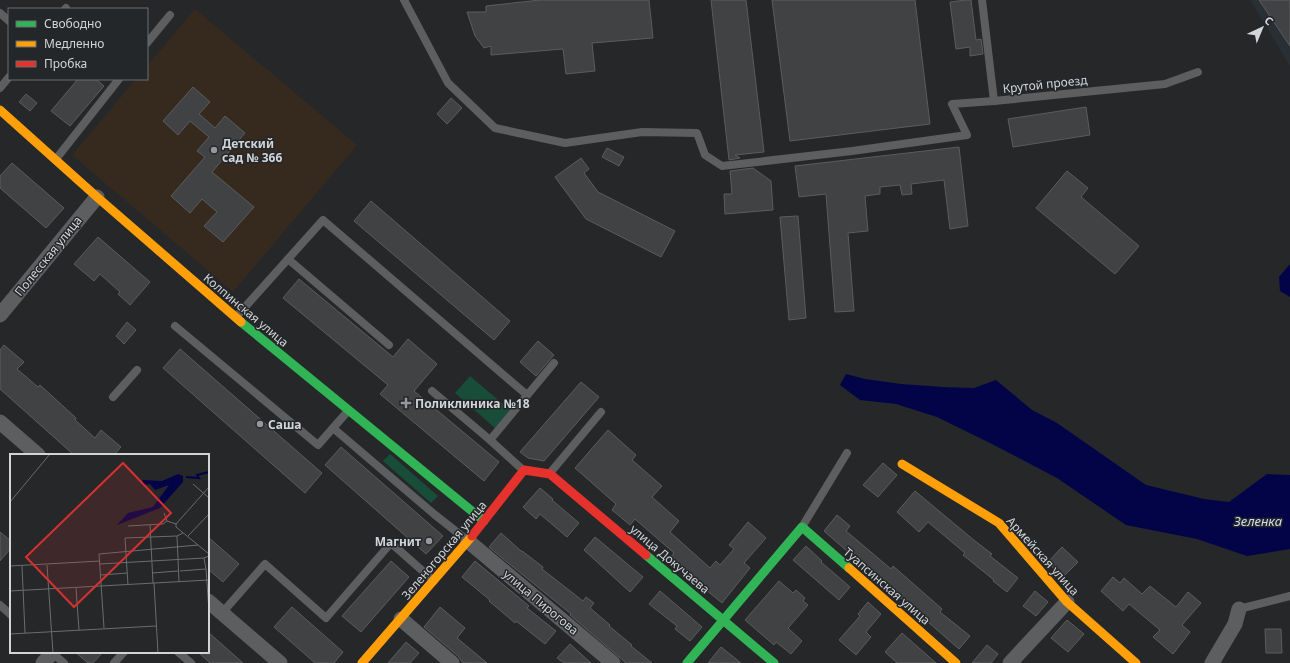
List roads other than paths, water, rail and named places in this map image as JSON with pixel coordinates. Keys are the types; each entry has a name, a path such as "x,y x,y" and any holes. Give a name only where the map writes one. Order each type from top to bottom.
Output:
{"street":[{"name":"Колпинская улица","path":"0,110 236,318 484,521"},
{"name":"Полесская улица","path":"0,315 97,197"},
{"path":"0,423 37,454"},
{"name":"Армейская улица","path":"902,464 999,522 1067,602 1136,663"},
{"name":"Зеленогорская улица","path":"362,663 468,541 524,470"},
{"path":"524,470 550,474"},
{"name":"улица Докучаева","path":"550,474 774,663"},
{"path":"687,663 802,527"},
{"name":"Туапсинская улица","path":"802,527 956,663"},
{"name":"улица Пирогова","path":"468,541 613,663"},
{"path":"209,602 280,663"},
{"path":"1010,663 1067,602"},
{"path":"1212,663 1234,624 1239,609"},
{"path":"401,619 452,663"}],"lane":[{"path":"404,0 448,83 495,128 564,143 642,132 697,133 705,155 722,166 852,151 967,135 952,104 994,101"},
{"name":"Крутой проезд","path":"982,0 994,101 1164,84 1198,72"},
{"path":"0,13 8,20"},
{"path":"148,42 170,14"},
{"path":"0,88 8,78"},
{"path":"55,160 118,80"},
{"path":"236,318 323,220 527,396"},
{"path":"288,259 389,345"},
{"path":"175,326 318,445 348,410"},
{"path":"490,440 554,364"},
{"path":"113,397 137,370"},
{"path":"432,392 524,470"},
{"path":"550,474 601,412"},
{"path":"333,428 468,541"},
{"path":"802,527 847,453"},
{"path":"222,613 265,564 326,618 391,543 434,581"},
{"path":"1239,609 1290,596"},
{"path":"0,606 10,614"},
{"path":"114,663 123,653"},
{"path":"179,653 191,663"},
{"path":"50,655 64,663"}],"water":[{"path":"1290,264 1290,297 1280,291 1279,277"},
{"name":"Зеленка","path":"846,374 865,379 901,384 943,387 974,388 996,380 1032,410 1057,423 1146,485 1204,499 1229,502 1267,474 1290,475 1290,549 1247,556 1197,539 1126,525 1057,478 937,417 896,404 860,400 840,385"}],"place":[{"name":"Детский сад № 366","path":"214,150"},
{"name":"Поликлиника №18","path":"406,403"},
{"name":"Саша","path":"260,424"},
{"name":"Магнит","path":"429,541"}]}
